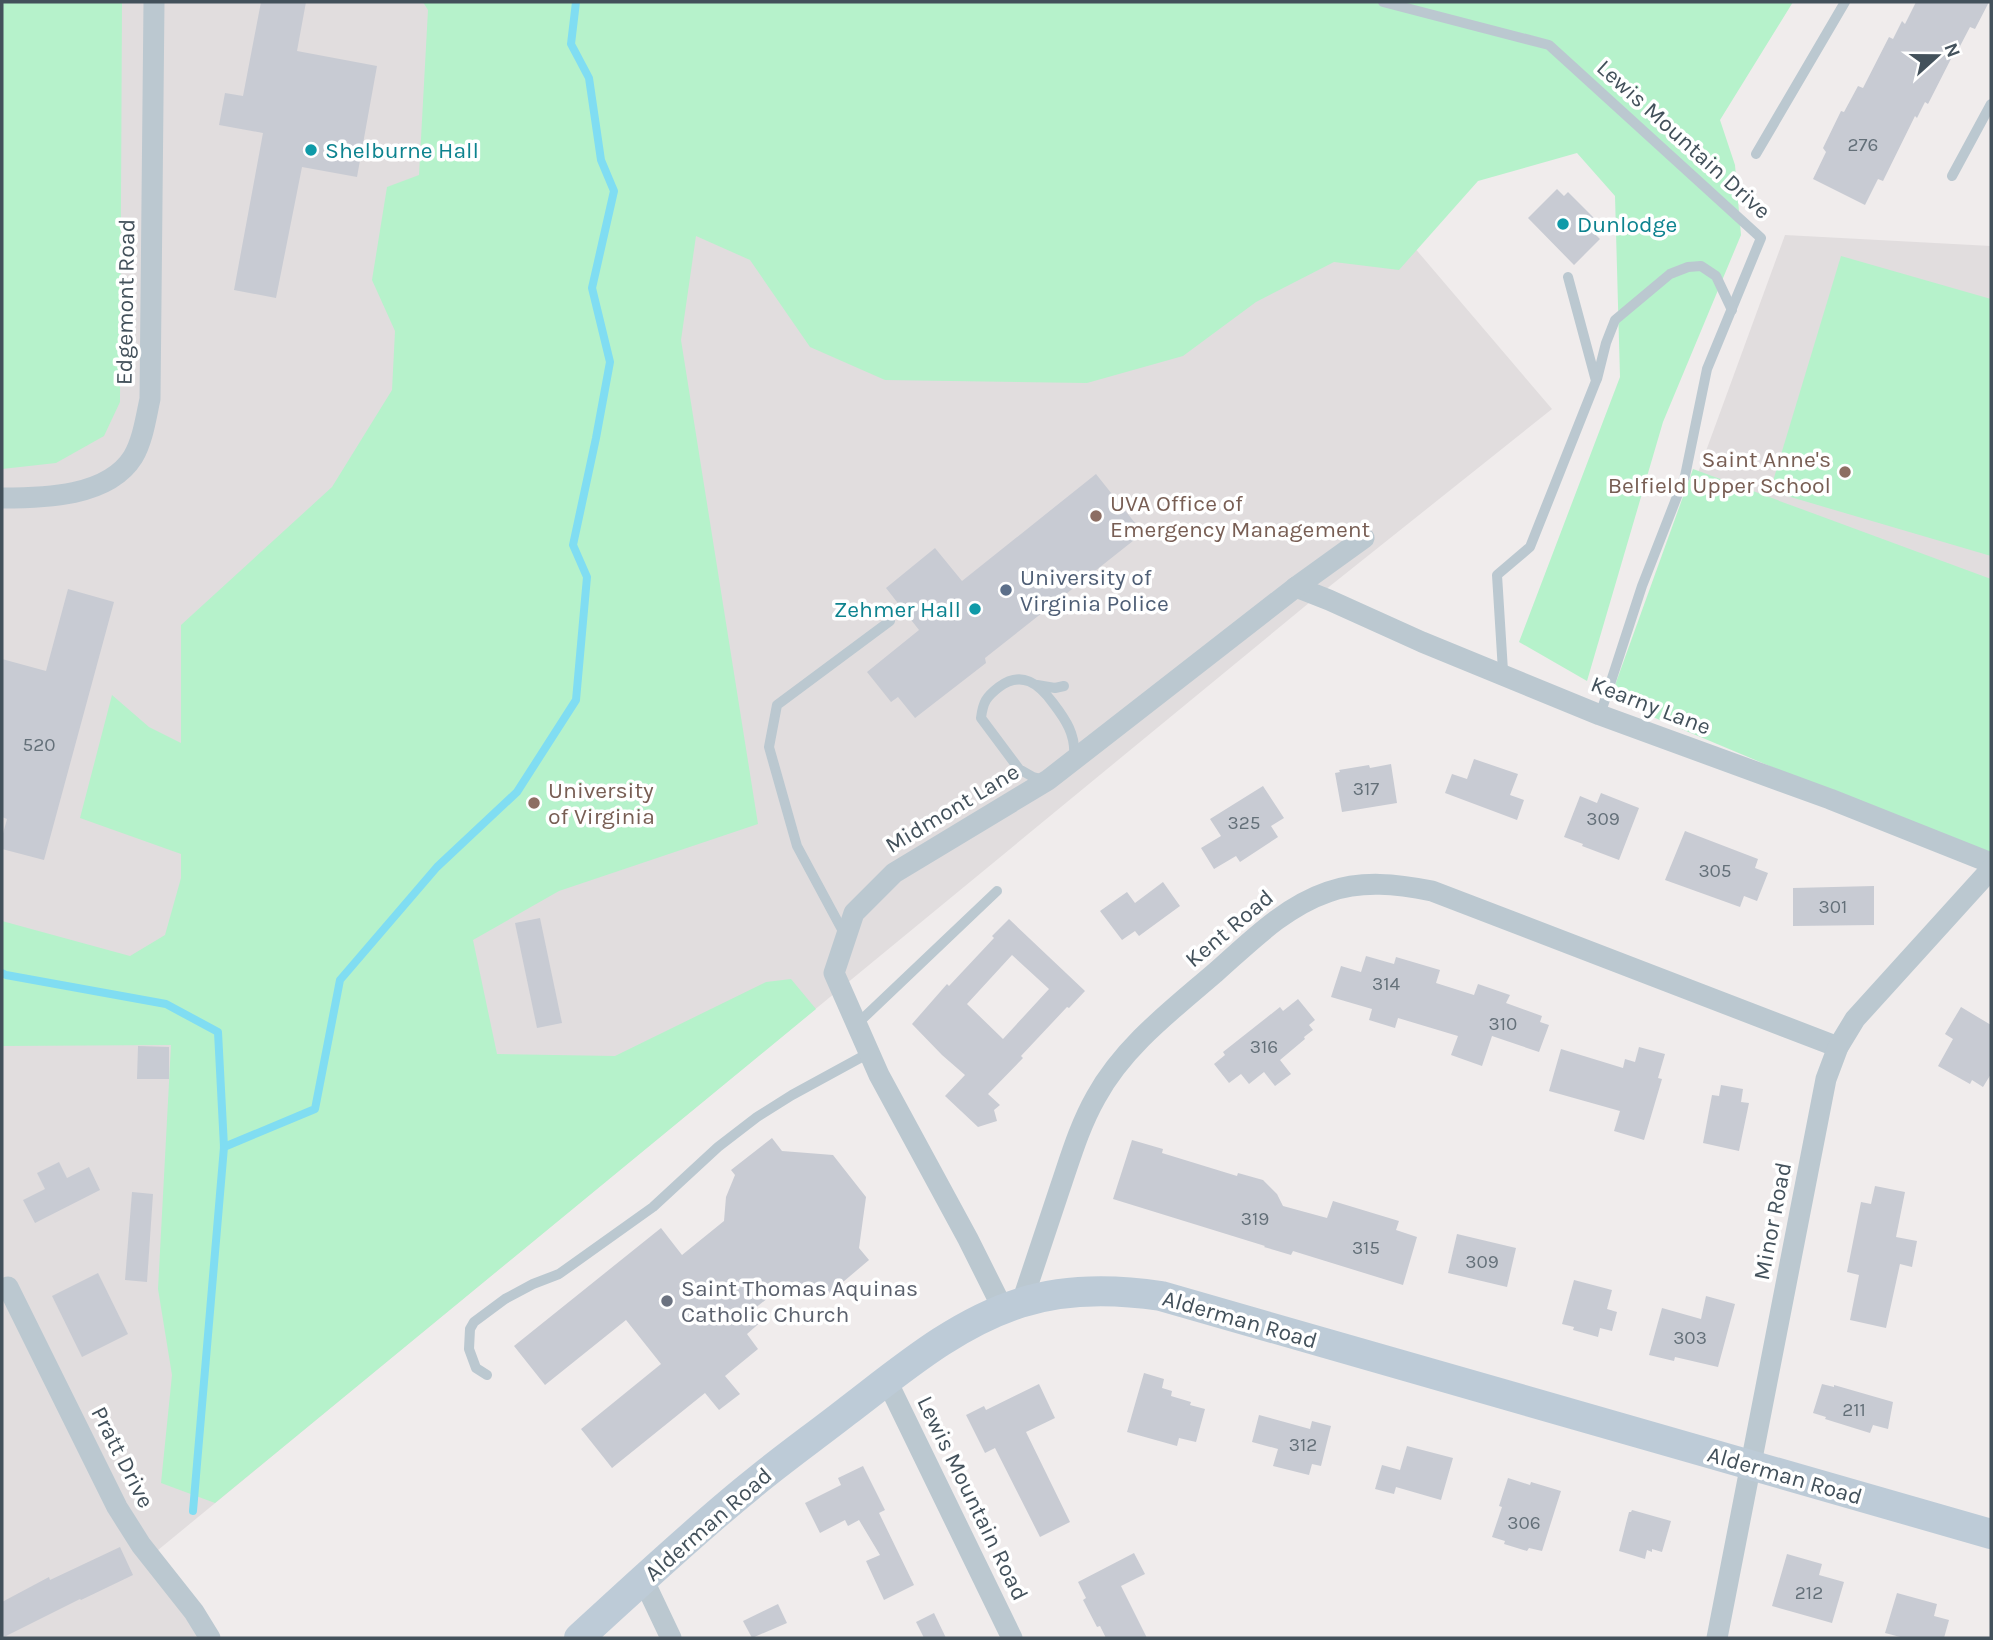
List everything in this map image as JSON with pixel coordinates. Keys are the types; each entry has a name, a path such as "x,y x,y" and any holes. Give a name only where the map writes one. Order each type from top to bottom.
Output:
{"main road":[{"name":"Alderman Road","path":"579,1638 749,1487 887,1381 968,1325 1012,1305 1079,1291 1120,1290 1161,1296 1991,1534"}],"street":[{"name":"Edgemont Road","path":"2,498 66,494 103,484 120,472 133,456 144,427 150,398 153,2"},
{"name":"Midmont Lane","path":"1012,1305 968,1239 879,1075 834,973 854,913 894,873 1021,796 1040,779 1074,760 1296,587 1364,538"},
{"name":"Kearny Lane","path":"1296,587 1600,715 1991,863"},
{"name":"Minor Road","path":"1717,1638 1826,1079 1838,1047 1855,1019 1991,869"},
{"name":"Kent Road","path":"1012,1305 1078,1135 1096,1097 1115,1068 1142,1036 1272,923 1298,905 1328,892 1367,884 1400,885 1432,891 1838,1047"},
{"name":"Pratt Drive","path":"8,1287 117,1507 141,1545 194,1612 210,1638"},
{"name":"Lewis Mountain Road","path":"887,1381 1012,1638"},
{"path":"643,1579 671,1638"}],"lane":[{"name":"Lewis Mountain Drive","path":"1382,2 1549,45 1761,238 1707,369 1685,476 1642,586 1600,715"},
{"path":"1756,154 1845,2"},
{"path":"1952,176 1991,104"},
{"path":"1506,676 1503,671 1497,575 1530,547 1596,381 1615,320 1670,274 1688,267 1701,266 1716,276 1732,310"},
{"path":"1568,277 1596,381"},
{"path":"846,937 797,846 769,747 777,705 890,621"},
{"path":"1021,796 1023,782 1019,769 981,718 983,703 1009,680 1027,680 1041,687 1064,686 1060,713"},
{"path":"1041,687 1071,730 1075,745 1074,760"},
{"path":"1071,730 1084,737 1102,738"},
{"path":"1019,769 1040,779"},
{"path":"856,1025 997,891"},
{"path":"487,1375 476,1368 469,1349 470,1329 474,1322 505,1299 559,1274 653,1207 718,1147 757,1117 869,1054"}],"shaded area":[{"name":"University of Virginia","path":"2,2 1205,2 1552,409 1315,598 152,1555 220,1638 2,1638"},
{"name":"Saint Anne's Belfield Upper School","path":"1785,235 1991,246 1991,840 1616,697"}],"green space":[{"path":"2,2 122,2 120,402 104,436 56,463 2,469"},
{"path":"423,2 1793,2 1720,120 1735,165 1741,235 1663,422 1587,681 1519,642 1620,377 1615,196 1577,153 1478,181 1399,270 1334,262 1256,302 1183,356 1087,383 885,380 810,347 750,260 696,236 681,340 758,824 559,891 473,940 497,1054 615,1056 766,982 791,979 816,1009 215,1503 161,1483 172,1375 158,1289 171,1045 2,1046 2,921 130,956 165,935 181,878 181,854 80,818 112,695 149,727 181,743 181,625 332,487 392,390 395,331 372,280 387,187 419,175 428,10"},
{"path":"1841,256 1991,299 1991,556 1770,491"},
{"path":"1693,469 1991,579 1991,859 1610,699"}],"building":[{"name":"Shelburne Hall","path":"261,2 306,2 297,51 377,66 357,177 302,167 276,298 234,290 263,133 219,125 225,93 243,96"},
{"path":"1916,2 1989,2 1975,29 1970,27 1958,50 1956,49 1928,104 1925,102 1917,118 1915,116 1883,181 1878,179 1865,205 1813,179 1826,152 1823,148 1841,111 1844,112 1858,86 1863,88 1889,37 1893,39 1902,21 1905,24"},
{"name":"Dunlodge","path":"1557,189 1564,196 1568,192 1596,220 1588,227 1600,239 1574,265 1528,218"},
{"name":"Zehmer Hall","path":"1096,474 1143,533 985,658 986,663 915,718 898,697 891,702 867,672 919,630 886,588 935,548 962,581"},
{"path":"68,589 114,602 44,860 2,849 7,819 2,817 2,659 46,671"},
{"path":"1474,759 1518,774 1510,795 1524,800 1517,820 1445,793 1452,774 1467,779"},
{"path":"1391,764 1397,803 1342,812 1335,773 1369,765 1370,768"},
{"path":"1263,786 1284,818 1271,826 1278,837 1240,862 1236,856 1214,869 1201,848 1221,836 1210,819"},
{"path":"1601,793 1639,808 1619,860 1564,837 1580,796 1597,803"},
{"path":"1685,831 1758,859 1755,868 1768,873 1757,901 1744,896 1740,907 1665,880"},
{"path":"1163,882 1180,906 1139,936 1135,931 1122,940 1100,911 1127,892 1135,903"},
{"path":"1874,886 1874,925 1793,926 1793,888"},
{"path":"540,918 562,1023 537,1028 515,923"},
{"path":"1009,919 1085,991 1067,1007 988,1094 1000,1105 994,1110 997,1121 978,1127 945,1096 965,1075 912,1024 947,984 949,986 994,938 992,936","holes":["1012,955 1049,989 1003,1039 967,1004"]},
{"path":"1366,956 1394,964 1396,957 1440,970 1436,983 1474,995 1478,984 1510,995 1506,1003 1542,1016 1540,1022 1549,1025 1539,1052 1492,1036 1482,1066 1451,1055 1458,1036 1398,1018 1395,1028 1369,1020 1372,1009 1331,997 1341,966 1361,972"},
{"path":"1298,999 1315,1020 1309,1025 1313,1030 1280,1060 1291,1074 1275,1086 1264,1072 1249,1084 1241,1074 1229,1083 1214,1064 1225,1055 1223,1052 1280,1007 1283,1011"},
{"path":"1961,1007 1991,1025 1991,1074 1983,1087 1972,1080 1970,1084 1938,1066 1953,1039 1945,1034"},
{"path":"138,1046 169,1047 169,1079 137,1079"},
{"path":"1639,1047 1665,1054 1658,1078 1662,1079 1644,1140 1614,1131 1620,1111 1549,1091 1561,1049 1623,1068 1625,1059 1635,1062"},
{"path":"1721,1085 1743,1089 1741,1102 1749,1103 1739,1151 1703,1143 1712,1095 1719,1096"},
{"name":"Saint Thomas Aquinas Catholic Church","path":"772,1138 782,1151 833,1155 866,1197 859,1248 869,1260 830,1293 826,1288 800,1293 778,1290 754,1309 763,1320 747,1334 758,1349 725,1376 740,1394 719,1410 705,1393 612,1468 581,1429 661,1364 626,1320 545,1385 514,1346 661,1228 682,1255 724,1221 726,1197 735,1175 731,1170"},
{"path":"1132,1140 1163,1149 1162,1153 1237,1176 1238,1173 1263,1180 1277,1194 1283,1206 1327,1218 1333,1201 1399,1221 1396,1230 1417,1237 1403,1285 1293,1251 1291,1255 1264,1247 1113,1199"},
{"path":"59,1162 67,1178 89,1167 100,1190 35,1223 23,1200 45,1189 37,1173"},
{"path":"1875,1186 1905,1192 1896,1237 1917,1241 1912,1267 1900,1264 1886,1328 1850,1320 1859,1275 1847,1272 1861,1202 1871,1204"},
{"path":"132,1192 153,1194 147,1282 125,1280"},
{"path":"1457,1234 1516,1248 1507,1287 1448,1273"},
{"path":"98,1273 128,1334 82,1357 52,1296"},
{"path":"1574,1280 1612,1290 1607,1309 1617,1312 1612,1331 1600,1328 1598,1337 1562,1324"},
{"path":"1706,1296 1735,1304 1718,1367 1675,1357 1674,1361 1649,1355 1662,1308 1701,1319"},
{"path":"1144,1373 1164,1379 1162,1388 1172,1391 1171,1396 1205,1409 1196,1442 1179,1438 1177,1446 1127,1432"},
{"path":"1039,1384 1055,1418 1026,1432 1070,1522 1040,1537 995,1448 985,1453 966,1415 984,1406 986,1410"},
{"path":"1822,1384 1893,1402 1888,1429 1873,1425 1870,1433 1813,1413"},
{"path":"1259,1415 1310,1429 1312,1421 1331,1426 1321,1466 1312,1464 1309,1475 1273,1466 1278,1449 1252,1442"},
{"path":"1407,1446 1453,1458 1441,1500 1396,1487 1394,1494 1375,1489 1382,1465 1400,1470"},
{"path":"863,1466 885,1510 879,1513 914,1585 884,1600 866,1561 880,1555 859,1520 848,1526 845,1520 820,1533 805,1503 841,1485 838,1478"},
{"path":"1508,1478 1561,1491 1542,1551 1529,1548 1527,1551 1492,1537"},
{"path":"1632,1510 1671,1521 1662,1552 1647,1550 1645,1559 1619,1551 1629,1512"},
{"path":"120,1547 133,1575 2,1638 2,1602 49,1577 50,1580"},
{"path":"1134,1553 1145,1574 1121,1586 1147,1638 1106,1638 1083,1600 1086,1598 1078,1582"},
{"path":"1787,1554 1822,1564 1819,1575 1844,1582 1832,1623 1772,1606"},
{"path":"1897,1593 1937,1604 1934,1616 1949,1620 1944,1638 1904,1638 1885,1633"},
{"path":"778,1604 787,1623 752,1638 743,1621"},
{"path":"934,1613 946,1638 924,1638 916,1622"}],"waterway":[{"path":"224,1147 315,1109 340,980 437,867 517,792 576,700 587,577 573,545 610,362 592,288 614,191 601,160 589,78 571,44 576,2"},
{"path":"2,973 166,1004 218,1032 224,1147 193,1511"}],"place":[{"name":"Shelburne Hall","path":"311,150"},
{"name":"Dunlodge","path":"1563,224"},
{"name":"Saint Anne's Belfield Upper School","path":"1845,472"},
{"name":"UVA Office of Emergency Management","path":"1096,516"},
{"name":"University of Virginia Police","path":"1006,590"},
{"name":"Zehmer Hall","path":"975,609"},
{"name":"University of Virginia","path":"534,803"},
{"name":"Saint Thomas Aquinas Catholic Church","path":"667,1301"}]}
